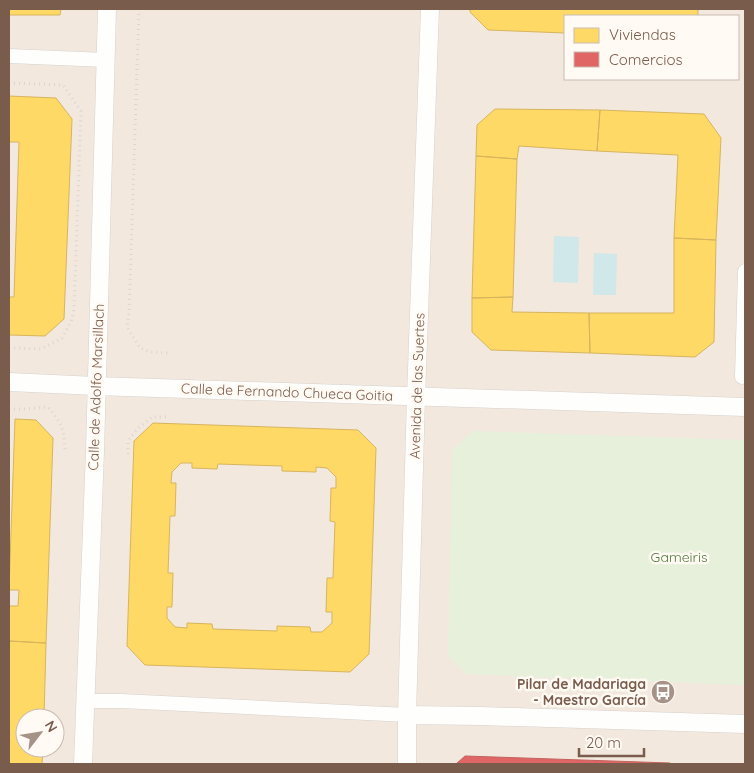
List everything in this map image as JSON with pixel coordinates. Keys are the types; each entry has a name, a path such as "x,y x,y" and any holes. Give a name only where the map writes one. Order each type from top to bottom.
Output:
{"street":[{"name":"Calle de Adolfo Marsillach","path":"84,764 107,9"},
{"name":"Avenida de las Suertes","path":"406,764 416,397 430,9"},
{"path":"9,56 106,60"},
{"path":"742,377 745,270"},
{"name":"Calle de Fernando Chueca Goitia","path":"9,382 745,407"},
{"path":"86,701 407,715 745,724"}],"path":[{"path":"140,9 127,327 140,348 151,352 168,353"},
{"path":"9,83 63,85 81,111 74,310 71,322 62,338 41,349 9,348"},
{"path":"9,409 48,407 57,418 64,432 65,450"},
{"path":"128,454 128,441 137,429 152,417 169,418"}],"shaded area":[{"path":"9,9 745,9 745,764 9,764"}],"green space":[{"name":"Gameiris","path":"473,431 745,440 745,685 466,674 448,656 452,450"}],"water":[{"path":"554,236 579,237 578,283 553,282"},
{"path":"594,253 617,254 616,295 593,295"}],"building: Viviendas":[{"path":"9,9 61,9 60,15 9,15"},
{"path":"470,9 698,9 698,15 564,15 564,33 488,30 470,12"},
{"path":"9,96 56,98 72,119 64,319 45,336 9,335 9,297 14,297 19,142 9,142"},
{"path":"495,109 600,110 597,151 519,146 517,159 476,156 477,125"},
{"path":"600,110 704,114 721,138 716,240 674,238 678,155 597,151"},
{"path":"476,156 517,159 513,297 472,298"},
{"path":"674,238 716,240 714,342 695,357 590,353 589,313 674,313"},
{"path":"513,297 512,312 589,313 590,353 491,350 472,332 472,298"},
{"path":"15,419 36,420 53,438 46,643 9,641 9,606 18,606 19,590 9,590"},
{"path":"153,423 358,430 376,448 369,654 350,672 145,665 127,646 134,441","holes":["181,463 192,463 192,468 217,469 218,464 282,466 282,471 316,472 316,467 327,468 336,477 336,488 331,488 330,521 335,522 333,578 327,578 326,612 332,612 332,623 322,632 311,632 310,627 277,626 277,631 213,629 212,624 187,623 187,628 175,627 167,618 167,607 172,607 173,573 168,573 170,516 175,516 176,483 171,483 172,472"]},
{"path":"9,641 46,643 44,708 15,708 15,758 42,758 42,764 9,764"}],"building: Comercios":[{"path":"465,756 670,763 671,764 456,764"}],"place":[{"name":"Pilar de Madariaga - Maestro García","path":"663,692"}]}
